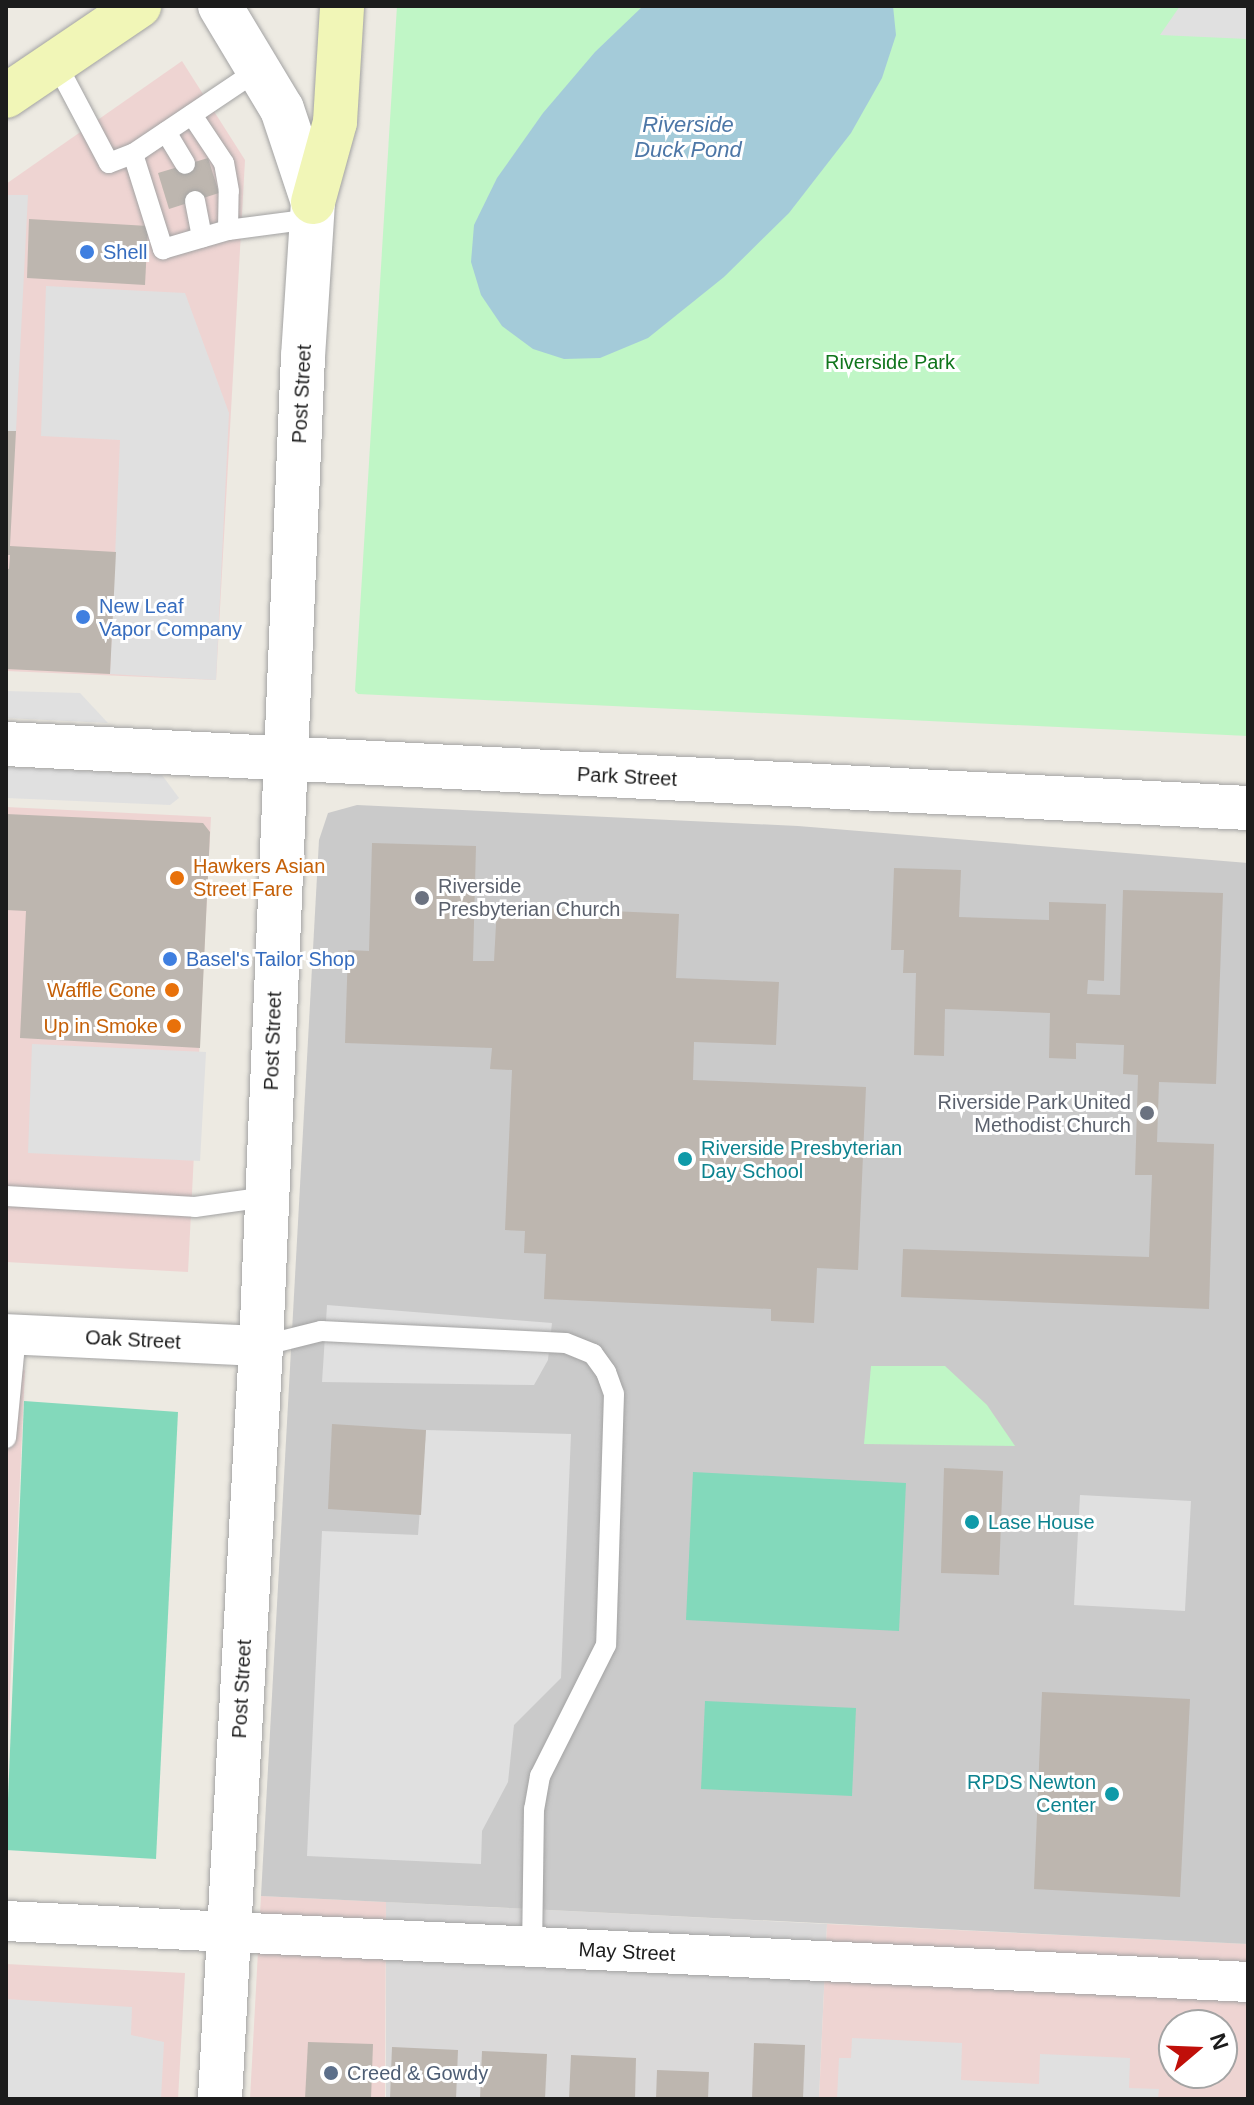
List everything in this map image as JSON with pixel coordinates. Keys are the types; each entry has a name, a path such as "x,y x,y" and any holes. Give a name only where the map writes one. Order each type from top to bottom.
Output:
{"main road":[{"path":"6,96 139,6"},
{"path":"313,210 335,122 342,6"}],"street":[{"name":"Post Street","path":"220,6 282,109 313,210 261,1346 220,2099"},
{"name":"Park Street","path":"6,744 1248,808"},
{"name":"Oak Street","path":"11,1334 261,1346"},
{"name":"May Street","path":"6,1921 1248,1982"}],"lane":[{"path":"56,63 109,163 133,154 258,70"},
{"path":"192,115 224,163 229,191 228,230"},
{"path":"166,132 185,164"},
{"path":"133,154 163,249 313,210"},
{"path":"195,201 202,237"},
{"path":"6,1196 195,1207 267,1197"},
{"path":"261,1346 321,1331 566,1343 593,1354 606,1372 614,1394 606,1645 540,1776 534,1809 532,1947"},
{"path":"6,1438 11,1334"}],"shaded area":[{"path":"1180,6 1248,6 1248,39 1160,35"},
{"path":"182,61 245,160 216,680 6,671 6,184"},
{"path":"6,195 28,195 16,431 6,431"},
{"path":"46,286 185,293 229,413 216,680 110,674 120,440 41,436"},
{"path":"6,691 80,693 108,723 6,718"},
{"path":"6,767 162,775 179,798 170,805 6,798"},
{"path":"357,805 798,826 1248,863 1248,1944 261,1896 319,840 328,813"},
{"path":"6,807 211,817 188,1272 6,1262"},
{"path":"32,1044 206,1052 200,1161 28,1153"},
{"path":"327,1305 552,1323 548,1360 534,1385 322,1382"},
{"path":"6,1368 25,1370 6,1780"},
{"path":"426,1430 571,1434 561,1678 514,1725 508,1782 482,1831 481,1864 307,1856 322,1531 418,1535"},
{"path":"1080,1495 1191,1501 1185,1611 1074,1605"},
{"path":"261,1896 386,1902 385,2099 250,2099"},
{"path":"386,1902 827,1924 819,2099 386,2099"},
{"path":"827,1924 1248,1944 1248,2099 819,2099"},
{"path":"6,1964 185,1973 178,2099 6,2099"},
{"path":"6,1999 132,2007 131,2035 164,2042 161,2099 6,2099"},
{"path":"852,2038 962,2043 961,2080 1039,2084 1040,2054 1130,2058 1129,2088 1159,2089 1158,2099 837,2099 839,2058 851,2058"}],"green space":[{"name":"Riverside Park","path":"397,6 1248,6 1248,736 358,694 355,691"},
{"path":"871,1366 945,1366 987,1405 1015,1446 864,1444"},
{"path":"24,1401 178,1412 156,1859 6,1850"},
{"path":"693,1472 906,1483 899,1631 686,1620"},
{"path":"705,1701 856,1708 852,1796 701,1789"}],"water":[{"name":"Riverside Duck Pond","path":"643,6 893,6 896,35 882,78 851,133 789,213 724,277 648,338 600,358 564,359 533,349 502,326 481,295 471,262 474,225 497,178 543,113 595,52"}],"building":[{"name":"Shell","path":"208,158 219,193 169,209 158,173"},
{"name":"Shell","path":"29,219 148,226 145,285 27,278"},
{"path":"6,431 16,431 10,546 116,552 110,674 6,669 6,568 9,569 10,555 6,555"},
{"path":"6,814 203,823 210,832 200,1048 20,1038 26,911 6,910"},
{"name":"Riverside Presbyterian Day School","path":"372,843 476,846 473,961 494,961 497,906 679,914 676,978 779,982 776,1045 694,1042 693,1080 866,1087 858,1270 817,1268 814,1323 771,1321 771,1309 544,1299 546,1254 524,1253 525,1231 505,1230 512,1070 490,1069 492,1048 345,1043 348,950 369,951"},
{"name":"Riverside Park United Methodist Church","path":"894,868 961,870 959,917 1049,920 1049,902 1106,904 1104,981 1088,980 1087,994 1120,995 1123,890 1223,893 1216,1084 1159,1082 1157,1142 1214,1144 1209,1309 901,1297 903,1249 1149,1257 1152,1175 1135,1175 1138,1075 1123,1074 1124,1045 1076,1043 1076,1059 1049,1058 1050,1013 945,1009 944,1056 914,1055 916,973 903,973 904,950 891,950"},
{"path":"332,1424 426,1430 421,1515 328,1509"},
{"name":"Lase House","path":"944,1468 1003,1471 999,1575 941,1573"},
{"name":"RPDS Newton Center","path":"1042,1692 1190,1699 1180,1897 1034,1889"},
{"path":"308,2042 373,2044 371,2099 305,2099"},
{"path":"754,2043 805,2045 803,2099 752,2099"},
{"path":"392,2047 458,2050 456,2099 390,2099"},
{"path":"482,2051 547,2054 545,2099 480,2099"},
{"path":"571,2055 636,2058 635,2099 569,2099"},
{"path":"657,2070 709,2072 708,2099 656,2099"}],"place":[{"name":"Shell","path":"87,252"},
{"name":"New Leaf Vapor Company","path":"83,617"},
{"name":"Hawkers Asian Street Fare","path":"177,878"},
{"name":"Riverside Presbyterian Church","path":"422,898"},
{"name":"Basel's Tailor Shop","path":"170,959"},
{"name":"Waffle Cone","path":"172,990"},
{"name":"Up in Smoke","path":"174,1026"},
{"name":"Riverside Park United Methodist Church","path":"1147,1113"},
{"name":"Riverside Presbyterian Day School","path":"685,1159"},
{"name":"Lase House","path":"972,1522"},
{"name":"RPDS Newton Center","path":"1112,1794"},
{"name":"Creed & Gowdy","path":"331,2073"}]}
